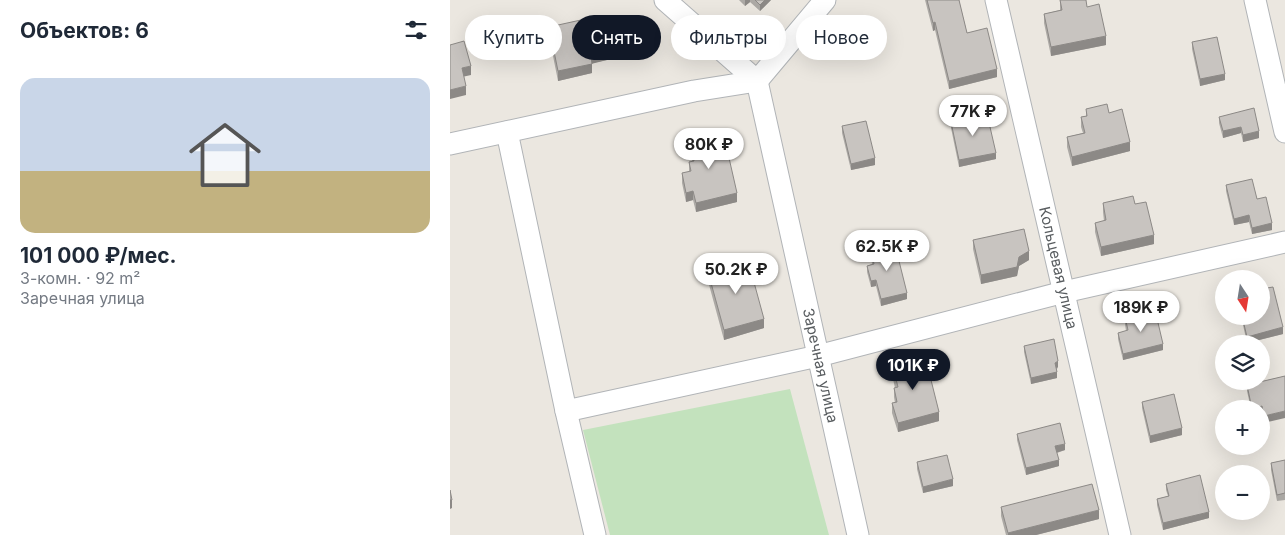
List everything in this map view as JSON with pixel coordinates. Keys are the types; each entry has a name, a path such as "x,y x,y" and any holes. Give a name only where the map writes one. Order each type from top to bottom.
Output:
{"street":[{"path":"665,0 757,81"},
{"path":"450,144 694,91 757,81 825,0"},
{"name":"Кольцевая улица","path":"996,0 1120,535"},
{"path":"1254,0 1285,132"},
{"name":"Заречная улица","path":"757,81 858,535"},
{"path":"508,132 566,411 595,535"},
{"path":"566,411 818,356 1064,292 1285,242"}],"green space":[{"path":"790,389 829,535 610,535 583,430"}],"building":[{"path":"755,0 765,0 760,5"},
{"path":"927,0 959,0 967,33 987,28 997,69 949,81 935,22 933,23"},
{"path":"1060,0 1086,0 1087,7 1099,4 1106,36 1051,47 1044,14 1062,10"},
{"path":"572,22 572,60 592,60 592,64 558,71 556,60 562,60 562,24"},
{"path":"1217,37 1225,74 1200,79 1192,42"},
{"path":"464,41 465,60 469,60 471,66 462,68 466,86 450,90 450,45"},
{"path":"1107,104 1109,113 1122,109 1130,142 1072,157 1067,137 1085,133 1081,117 1087,116 1086,109"},
{"path":"1254,108 1259,131 1243,135 1241,127 1223,131 1219,117"},
{"path":"987,114 996,153 959,160 951,122"},
{"path":"866,121 875,158 851,164 842,126"},
{"path":"703,133 705,141 724,136 737,193 696,203 693,191 686,193 682,173 691,171 689,162 694,161 688,136"},
{"path":"1252,179 1257,199 1266,197 1272,223 1252,228 1249,215 1234,219 1226,185"},
{"path":"1133,196 1135,204 1146,202 1154,235 1101,247 1095,223 1106,220 1103,203"},
{"path":"1024,229 1029,251 1019,257 1017,267 981,275 973,240"},
{"path":"895,245 907,293 881,299 876,280 871,281 867,266 874,264 871,251"},
{"path":"735,260 738,268 749,264 764,319 724,330 708,272 722,268 721,264"},
{"path":"1273,287 1283,327 1254,335 1247,335 1244,325 1270,325 1270,288"},
{"path":"1155,310 1163,344 1123,354 1118,333 1128,330 1125,317"},
{"path":"1054,339 1058,361 1055,363 1057,372 1031,378 1024,346"},
{"path":"910,355 914,372 928,368 939,412 898,423 892,403 897,402 894,388 898,387 891,360"},
{"path":"1285,376 1285,411 1270,415 1270,400 1250,400 1248,390 1270,390 1270,380"},
{"path":"1174,394 1182,428 1150,436 1142,402"},
{"path":"1060,423 1065,444 1055,446 1059,460 1026,468 1017,434"},
{"path":"947,455 953,479 923,487 917,462"},
{"path":"1285,460 1285,493 1277,495 1271,463"},
{"path":"1200,475 1209,512 1163,523 1157,499 1169,496 1166,484"},
{"path":"1092,484 1099,510 1008,533 1001,507"}]}
